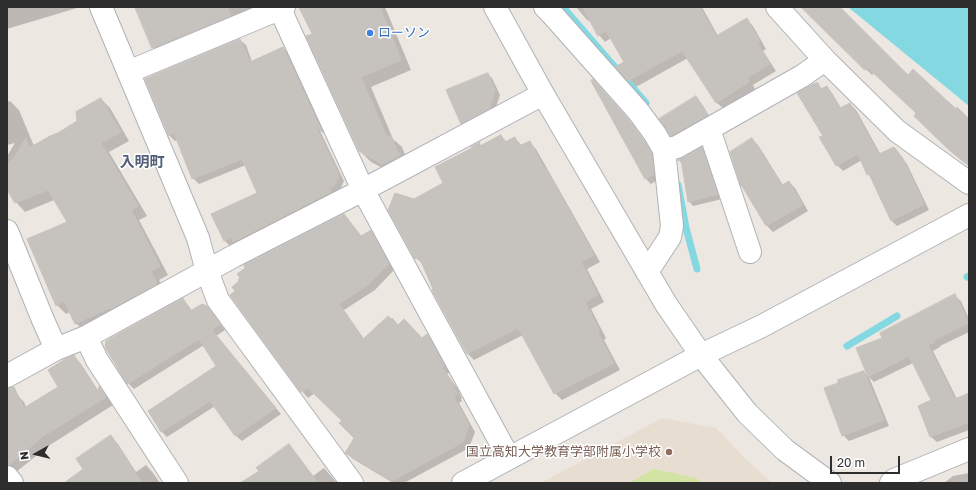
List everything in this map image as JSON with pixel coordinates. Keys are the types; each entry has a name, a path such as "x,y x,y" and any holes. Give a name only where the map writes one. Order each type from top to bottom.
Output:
{"street":[{"path":"101,7 198,238 207,271 218,300 352,483"},
{"path":"545,7 552,13 638,111 655,134 671,149 672,226 670,237 647,272"},
{"path":"777,7 825,60 897,131 969,183"},
{"path":"128,72 281,8 363,190 509,458"},
{"path":"497,8 544,94 647,272 666,304 701,355 747,413 785,450 830,483"},
{"path":"671,149 802,76 825,60"},
{"path":"7,376 56,349 86,337 207,271 544,94"},
{"path":"709,129 750,252"},
{"path":"463,483 701,355 762,326 969,215"},
{"path":"7,231 56,349"},
{"path":"86,337 97,360 177,483"},
{"path":"890,483 894,480 969,450"},
{"path":"7,476 12,483"}],"shaded area":[{"name":"国立高知大学教育学部附属小学校","path":"662,418 716,428 772,483 541,483"}],"green space":[{"path":"654,469 696,478 702,483 629,483"}],"water":[{"path":"848,7 969,7 969,106"}],"building":[{"path":"135,7 227,7 231,16 152,48"},
{"path":"299,7 380,7 401,60 361,77 387,137 391,136 400,156 382,164 359,151 306,36 312,34"},
{"path":"583,7 700,7 716,36 747,18 760,42 758,44 770,64 747,78 749,82 716,103 682,51 628,81 615,67 624,62 606,31 598,36"},
{"path":"801,7 840,7 908,75 913,69 956,109 957,107 969,119 969,166 949,150 914,116 916,113 868,68 865,70"},
{"path":"240,39 250,62 283,47 322,131 316,127 339,175 334,186 329,189 331,192 233,242 231,237 224,241 211,214 257,193 242,159 192,179 174,133 169,136 145,79"},
{"path":"488,73 495,90 490,108 461,124 446,90"},
{"path":"593,79 628,119 644,141 652,154 654,174 645,179 591,81"},
{"path":"818,83 821,89 827,86 840,108 850,103 879,154 894,147 902,157 924,204 891,221 869,174 867,175 858,154 836,166 819,137 823,136 797,93 813,84"},
{"path":"696,96 708,115 670,136 659,119"},
{"path":"101,98 121,132 101,143 138,206 131,210 160,266 151,271 157,284 110,309 111,307 75,324 64,301 56,306 27,239 67,222 48,190 15,203 7,190 7,164 14,158 26,138 29,148 58,133 77,121 76,112"},
{"path":"501,135 505,142 515,137 519,146 530,141 594,255 581,262 598,295 585,302 600,331 598,333 614,363 554,394 518,328 467,354 432,290 433,289 419,257 415,259 388,210 395,193 414,199 443,183 435,167 472,148 471,147 480,142 478,147"},
{"path":"752,138 782,185 789,181 803,205 766,226 741,186 730,152"},
{"path":"702,147 718,194 688,202 681,159 678,160"},
{"path":"344,214 361,236 371,230 389,264 369,284 339,304 363,339 388,316 398,325 404,319 422,338 427,334 445,366 442,367 454,385 453,386 457,394 454,397 469,425 463,442 392,481 345,453 354,438 339,423 342,421 308,388 302,392 300,391 230,295 235,291 232,287 239,281 238,280 240,278 237,274 245,268 244,265"},
{"path":"955,294 969,323 934,340 935,342 928,345 955,399 969,393 969,422 930,437 918,406 931,400 909,356 868,377 856,348 882,338 880,333"},
{"path":"183,298 190,311 202,304 207,306 220,324 212,330 276,408 235,436 210,401 161,432 148,411 216,366 199,339 127,384 105,347 106,341"},
{"path":"74,355 98,393 99,386 106,397 42,437 9,465 7,465 7,388 14,387 24,408 58,387 48,370"},
{"path":"864,371 884,420 842,436 824,388 838,383 838,380"},
{"path":"111,435 142,483 64,483 83,469 76,459"},
{"path":"289,444 318,483 240,483 259,471 256,468"}],"waterway":[{"path":"563,7 646,103"},
{"path":"678,185 686,228 697,269"},
{"path":"847,346 897,316"}],"place":[{"name":"ローソン","path":"370,33"},
{"name":"国立高知大学教育学部附属小学校","path":"669,452"}],"district":[{"name":"入明町","path":"142,162"}]}
